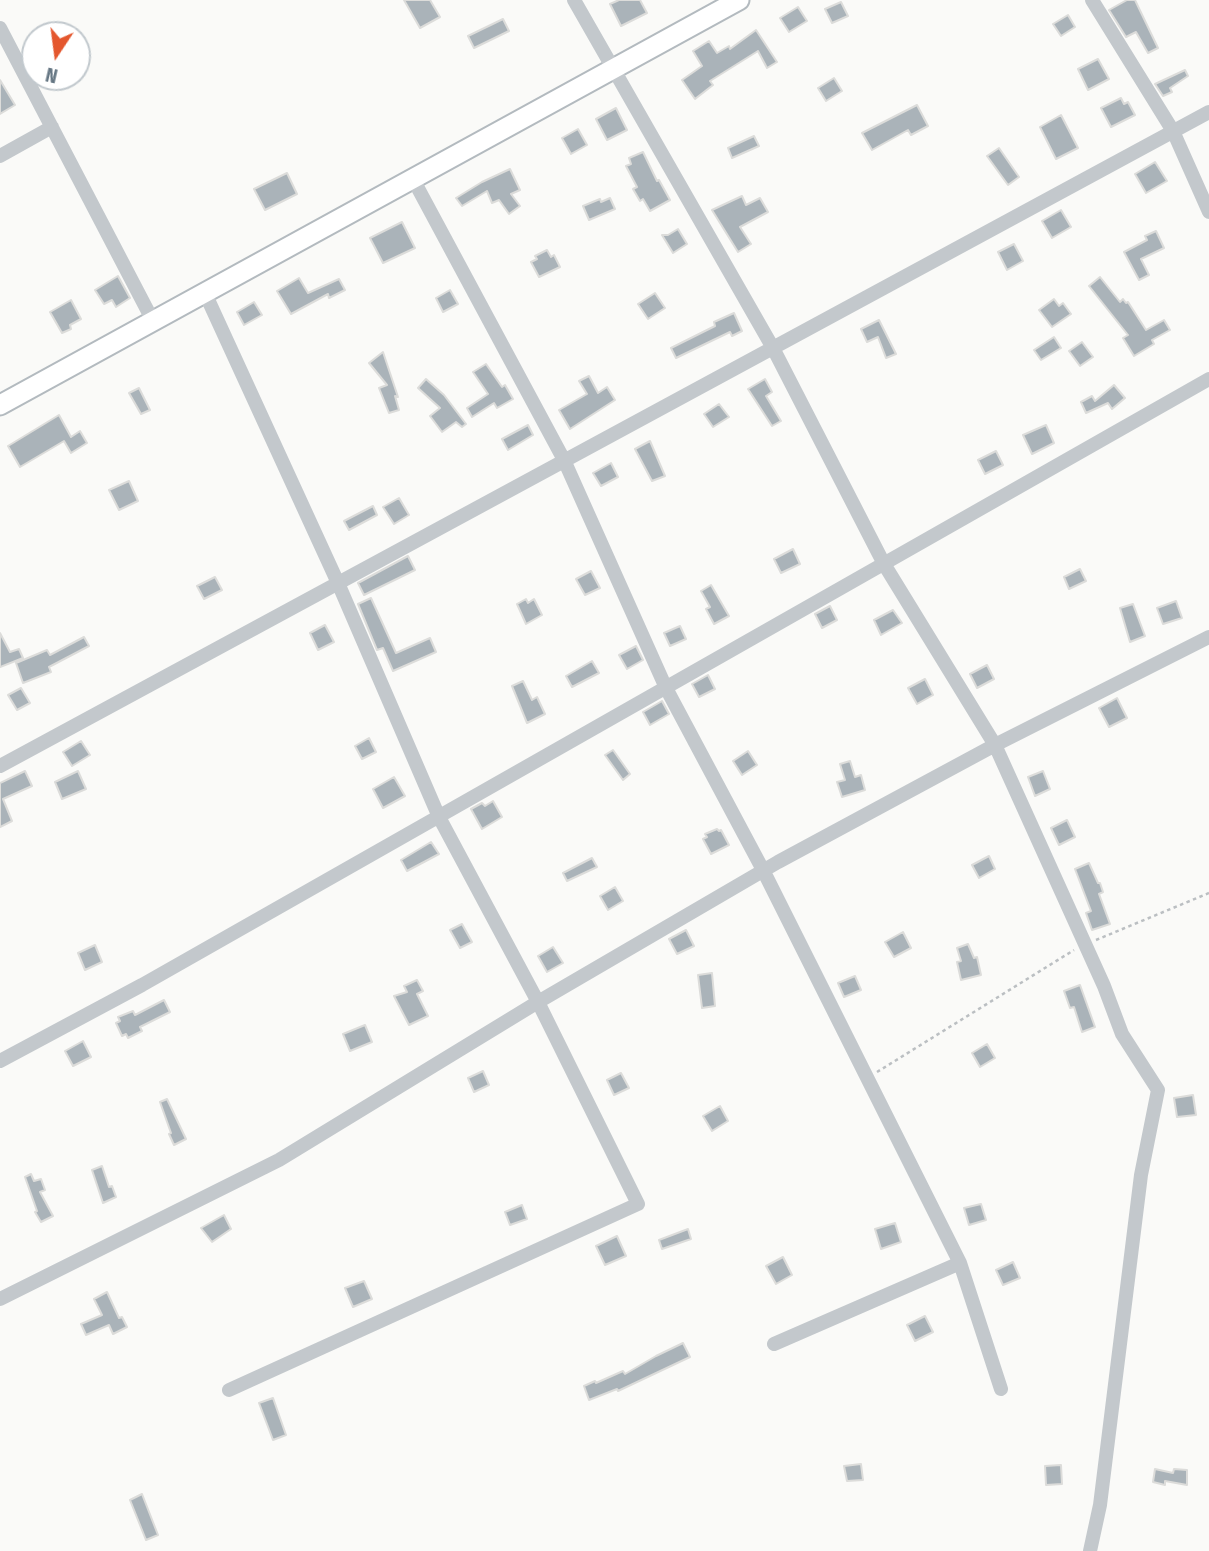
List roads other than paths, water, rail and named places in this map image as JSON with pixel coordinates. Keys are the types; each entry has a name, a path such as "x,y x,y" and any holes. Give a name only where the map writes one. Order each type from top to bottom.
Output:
{"main road":[{"path":"0,405 739,0"}],"street":[{"path":"574,0 773,348 884,564 995,745 1104,986 1122,1034 1158,1090 1141,1175 1100,1505 1090,1551"},
{"path":"1091,0 1173,131 1209,212"},
{"path":"0,28 153,321"},
{"path":"0,766 1209,112"},
{"path":"0,156 52,127"},
{"path":"413,178 565,460 666,688 764,870 960,1263 1001,1389"},
{"path":"205,293 338,583 439,817 538,1002 638,1204 229,1390"},
{"path":"0,1061 142,985 1209,379"},
{"path":"0,1299 279,1160 538,1002 764,870 995,745 1209,637"},
{"path":"774,1344 960,1263"}]}
